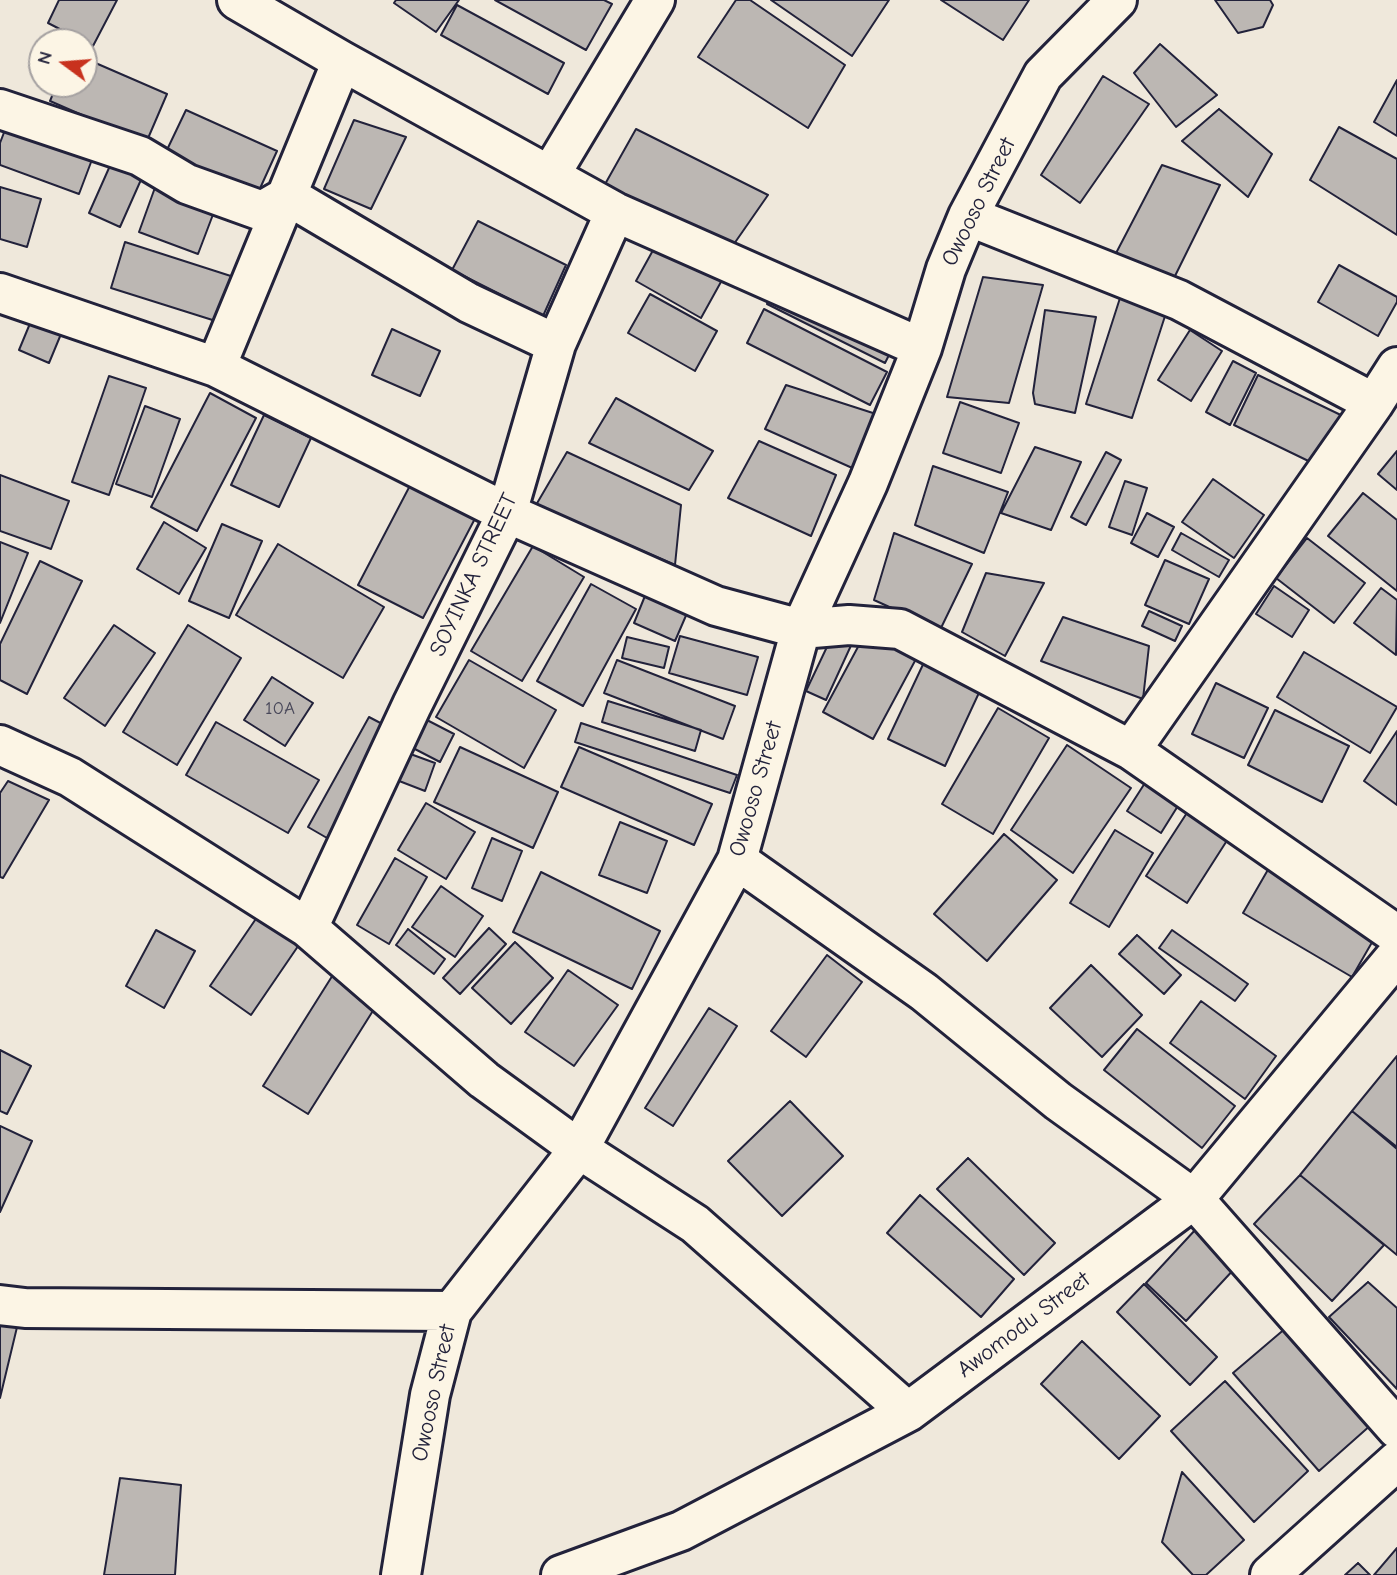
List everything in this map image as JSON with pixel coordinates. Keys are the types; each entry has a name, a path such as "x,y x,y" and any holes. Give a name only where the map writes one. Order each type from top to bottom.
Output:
{"street":[{"path":"237,0 615,212 922,348"},
{"path":"550,175 654,0"},
{"name":"Owooso Street","path":"401,1575 430,1395 452,1311 579,1149 737,860 801,629 868,483 922,348 946,269 968,216 1043,75 1117,0"},
{"path":"216,367 342,61"},
{"path":"0,109 140,156 187,184 262,211 288,196"},
{"path":"288,196 469,303 556,344"},
{"name":"SOYINKA STREET","path":"308,928 412,705 507,513 556,344 615,212"},
{"path":"968,216 1179,300 1374,403"},
{"path":"0,293 216,367 507,513 716,606 801,629 849,625 900,629 1132,750 1397,935"},
{"path":"1132,750 1397,367"},
{"path":"0,745 70,777 308,928 484,1080 579,1149 695,1224 908,1412"},
{"path":"737,860 924,992 1058,1101 1194,1199 1397,1429"},
{"name":"Awomodu Street","path":"561,1575 681,1531 908,1412 1194,1199 1397,955"},
{"path":"0,1305 25,1308 452,1311"},
{"path":"1270,1575 1397,1461"}],"building":[{"path":"59,0 117,0 98,36 98,28 58,28 48,23"},
{"path":"396,0 459,0 436,32 394,3"},
{"path":"495,0 604,0 612,4 586,50"},
{"path":"736,0 750,0 845,65 808,128 698,57"},
{"path":"771,0 889,0 852,56"},
{"path":"941,0 1029,0 1003,40"},
{"path":"1215,0 1270,0 1273,5 1263,27 1238,33"},
{"path":"457,5 564,63 548,94 441,35"},
{"path":"1160,44 1217,95 1176,127 1134,73"},
{"path":"98,64 167,94 146,143 50,101 51,98 98,98"},
{"path":"1103,76 1149,104 1080,203 1041,175"},
{"path":"1397,80 1397,136 1374,122"},
{"path":"1219,109 1272,154 1248,197 1182,141"},
{"path":"186,110 277,151 257,195 165,154"},
{"path":"10,117 96,149 79,194 0,165 0,143"},
{"path":"354,120 406,137 371,209 324,189"},
{"path":"1339,127 1397,159 1397,235 1310,180"},
{"path":"636,129 768,195 727,254 604,186"},
{"path":"113,159 144,173 120,227 89,213"},
{"path":"1162,165 1220,185 1173,280 1114,257"},
{"path":"157,182 217,204 198,254 139,232"},
{"path":"0,187 41,199 27,247 0,239"},
{"path":"478,221 566,265 543,316 452,270"},
{"path":"662,234 727,271 701,318 636,281"},
{"path":"125,242 237,278 222,323 111,288"},
{"path":"1339,265 1397,297 1397,302 1378,336 1318,302"},
{"path":"983,277 1043,285 1009,403 947,397"},
{"path":"775,287 893,347 885,363 767,304"},
{"path":"650,294 717,331 695,371 628,333"},
{"path":"1120,298 1166,313 1132,418 1086,404"},
{"path":"36,309 66,322 49,363 19,350"},
{"path":"764,309 887,372 870,405 747,343"},
{"path":"1045,310 1096,317 1075,413 1035,404 1033,393"},
{"path":"392,329 440,351 420,396 372,375"},
{"path":"1190,330 1222,351 1191,401 1158,380"},
{"path":"1233,361 1256,373 1230,425 1206,412"},
{"path":"1258,375 1349,419 1325,469 1234,425"},
{"path":"109,376 146,388 109,495 72,482"},
{"path":"786,385 876,414 859,471 765,429"},
{"path":"210,393 256,418 197,531 151,507"},
{"path":"616,398 713,451 689,490 589,443"},
{"path":"960,402 1019,423 1001,473 943,453"},
{"path":"145,406 180,419 152,497 116,484"},
{"path":"264,415 311,438 279,507 231,485"},
{"path":"759,441 836,475 811,536 728,498"},
{"path":"1035,447 1081,462 1051,530 1001,513"},
{"path":"1397,451 1397,490 1378,474"},
{"path":"567,452 681,505 675,565 536,505"},
{"path":"1106,452 1121,460 1086,525 1071,517"},
{"path":"933,466 1008,492 984,553 915,525"},
{"path":"0,475 69,501 51,549 0,531"},
{"path":"415,476 480,509 423,618 358,585"},
{"path":"1213,479 1264,515 1234,558 1182,522"},
{"path":"1125,481 1147,488 1132,535 1109,527"},
{"path":"1363,493 1397,520 1397,591 1328,536"},
{"path":"1147,513 1174,527 1158,557 1131,543"},
{"path":"164,522 206,548 179,594 137,569"},
{"path":"222,524 262,541 229,618 189,601"},
{"path":"894,533 972,564 940,630 874,600"},
{"path":"1181,533 1229,560 1219,577 1172,550"},
{"path":"1307,538 1365,583 1334,623 1276,578"},
{"path":"0,542 28,553 0,623"},
{"path":"278,544 384,607 343,678 236,615"},
{"path":"533,546 584,577 522,681 471,651"},
{"path":"1165,560 1209,579 1189,624 1145,605"},
{"path":"40,561 82,581 27,694 0,680 0,644"},
{"path":"986,573 1044,583 1005,656 962,632"},
{"path":"591,584 636,609 583,706 537,681"},
{"path":"649,586 691,604 675,641 634,623"},
{"path":"1274,586 1309,610 1292,637 1256,614"},
{"path":"1381,588 1397,600 1396,655 1354,623"},
{"path":"1149,611 1182,626 1175,641 1142,626"},
{"path":"1063,617 1149,646 1143,699 1041,661"},
{"path":"114,625 155,653 105,726 64,698"},
{"path":"188,625 241,658 177,765 123,732"},
{"path":"835,630 854,639 826,700 806,691"},
{"path":"866,632 916,659 873,739 823,712"},
{"path":"680,636 758,657 747,695 669,673"},
{"path":"627,637 669,647 664,668 622,658"},
{"path":"1304,652 1397,707 1370,753 1277,697"},
{"path":"927,656 984,682 945,766 888,739"},
{"path":"469,660 556,710 524,768 436,717"},
{"path":"617,660 735,706 723,739 604,693"},
{"path":"272,677 313,703 285,746 244,720"},
{"path":"1216,683 1268,708 1244,758 1192,734"},
{"path":"608,701 701,730 695,751 602,722"},
{"path":"998,708 1049,738 993,834 942,804"},
{"path":"1275,710 1349,746 1322,802 1248,765"},
{"path":"369,717 388,727 327,838 308,827"},
{"path":"425,719 454,734 440,762 411,747"},
{"path":"216,722 319,780 288,833 186,775"},
{"path":"581,723 737,775 730,793 575,742"},
{"path":"1397,731 1397,805 1364,781"},
{"path":"1067,745 1131,788 1073,873 1011,830"},
{"path":"460,747 558,792 533,848 434,802"},
{"path":"579,747 712,804 694,845 561,787"},
{"path":"405,752 435,763 425,791 394,779"},
{"path":"1152,772 1186,793 1161,833 1127,811"},
{"path":"8,781 49,800 3,878 0,877 0,793"},
{"path":"1194,802 1235,828 1187,903 1146,876"},
{"path":"426,803 475,832 446,879 398,850"},
{"path":"620,822 667,841 647,893 599,875"},
{"path":"1115,830 1153,853 1109,927 1070,903"},
{"path":"1004,834 1057,880 987,961 934,914"},
{"path":"492,838 522,851 502,901 472,888"},
{"path":"395,858 427,877 389,944 357,925"},
{"path":"1273,861 1382,925 1352,977 1243,913"},
{"path":"541,872 660,931 632,989 513,932"},
{"path":"441,886 483,916 455,957 412,927"},
{"path":"264,907 305,936 251,1015 210,986"},
{"path":"489,928 506,944 460,994 443,978"},
{"path":"408,929 445,959 434,974 396,945"},
{"path":"156,930 195,951 164,1008 126,986"},
{"path":"1172,930 1248,984 1235,1001 1159,948"},
{"path":"1137,935 1181,975 1164,994 1119,954"},
{"path":"515,942 553,978 511,1024 472,988"},
{"path":"827,955 862,982 806,1057 771,1031"},
{"path":"1091,965 1142,1015 1102,1057 1050,1008"},
{"path":"336,970 381,998 308,1114 263,1086"},
{"path":"568,970 618,1005 574,1066 525,1032"},
{"path":"1201,1001 1276,1056 1245,1099 1170,1043"},
{"path":"709,1008 737,1026 673,1126 645,1108"},
{"path":"1137,1029 1235,1106 1202,1148 1104,1070"},
{"path":"0,1050 31,1066 7,1114 0,1111"},
{"path":"1397,1056 1397,1147 1352,1111"},
{"path":"790,1101 843,1156 782,1216 728,1161"},
{"path":"1352,1111 1397,1149 1397,1255 1300,1175"},
{"path":"0,1126 32,1141 0,1212"},
{"path":"968,1158 1055,1243 1024,1275 937,1189"},
{"path":"1300,1175 1384,1245 1332,1301 1254,1224"},
{"path":"920,1195 1014,1279 981,1317 887,1233"},
{"path":"1196,1229 1236,1267 1186,1321 1146,1283"},
{"path":"1368,1282 1397,1308 1397,1389 1329,1317"},
{"path":"1144,1284 1217,1357 1190,1385 1117,1312"},
{"path":"0,1321 18,1323 0,1398"},
{"path":"1287,1327 1372,1424 1319,1471 1233,1373"},
{"path":"1082,1341 1160,1416 1119,1459 1041,1384"},
{"path":"1225,1381 1308,1471 1254,1522 1171,1431"},
{"path":"1182,1472 1244,1540 1206,1575 1193,1575 1162,1542"},
{"path":"120,1478 181,1485 175,1575 104,1575"},
{"path":"1397,1548 1397,1575 1374,1575"},
{"path":"1358,1563 1370,1575 1345,1575"}]}
